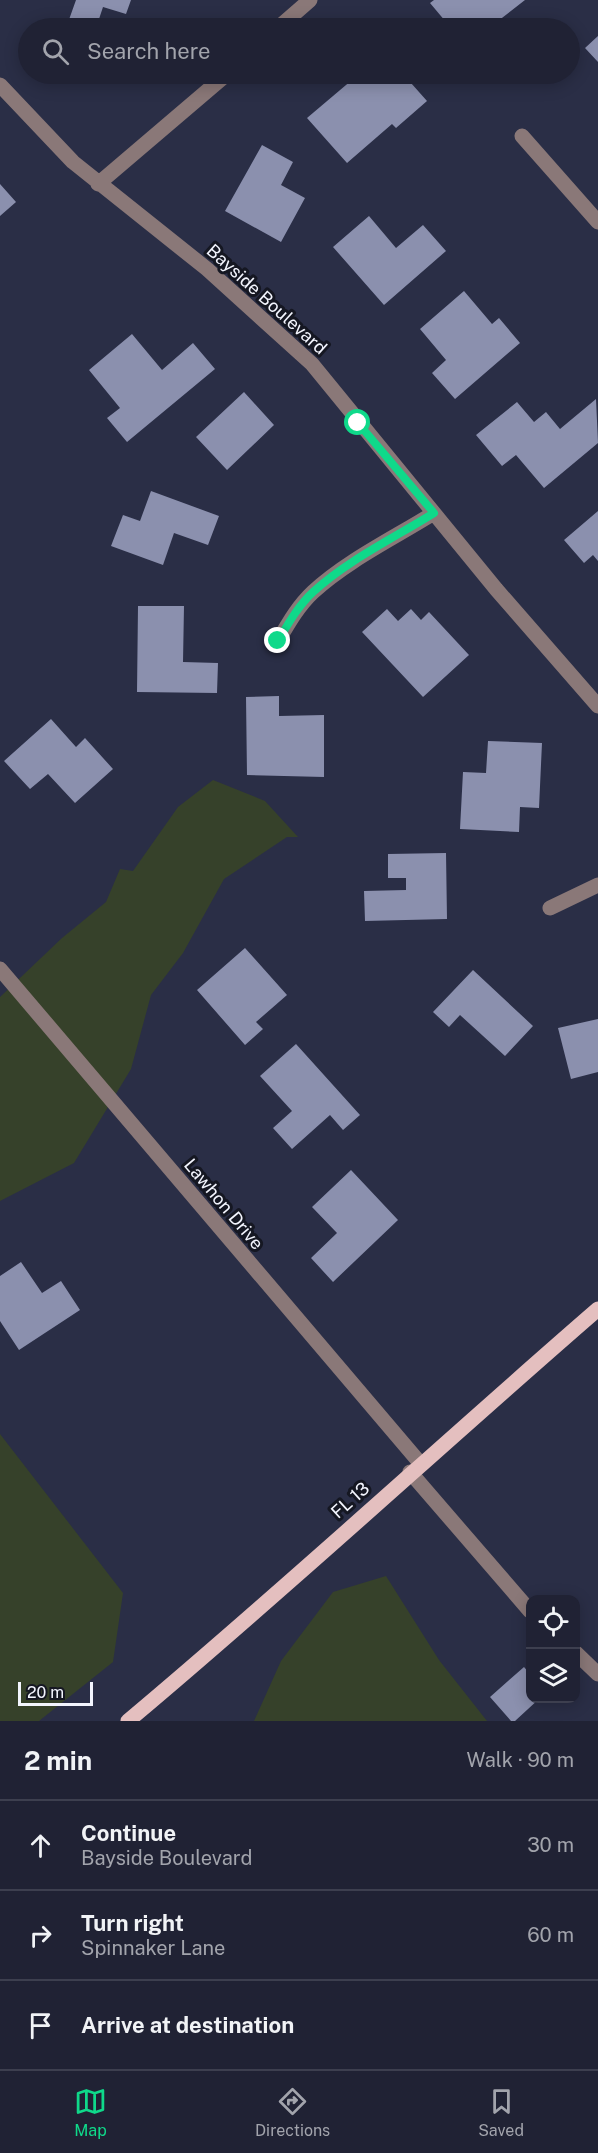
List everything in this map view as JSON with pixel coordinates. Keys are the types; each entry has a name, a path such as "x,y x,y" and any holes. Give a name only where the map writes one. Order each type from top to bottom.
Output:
{"main road":[{"name":"FL 13","path":"128,1721 230,1636 415,1468 598,1309"}],"street":[{"path":"289,18 310,0"},
{"path":"98,184 215,84"},
{"name":"Bayside Boulevard","path":"0,85 73,162 207,269 312,364 496,589 598,706"},
{"path":"522,136 598,222"},
{"path":"278,641 293,616 312,593 335,575 434,513"},
{"path":"550,908 598,885"},
{"name":"Lawhon Drive","path":"0,969 526,1605"},
{"path":"580,1657 598,1674"}],"green space":[{"path":"213,780 265,801 298,837 287,837 224,879 183,953 151,995 131,1069 74,1163 0,1201 0,997 62,938 106,902 120,869 133,871 178,807"},
{"path":"0,1434 123,1593 113,1662 39,1721 0,1721"},
{"path":"386,1576 439,1660 487,1721 254,1721 281,1661 333,1592"}],"building":[{"path":"76,0 131,0 126,14 103,7 99,18 70,18"},
{"path":"434,0 525,0 502,18 443,18 430,3"},
{"path":"598,36 598,62 585,48"},
{"path":"347,84 412,84 427,101 396,128 392,124 347,163 307,118"},
{"path":"262,145 293,162 281,185 305,198 281,242 225,211"},
{"path":"0,184 16,202 0,216"},
{"path":"369,216 396,248 423,225 446,251 384,305 333,247"},
{"path":"464,291 492,324 499,318 520,343 455,399 432,373 446,360 420,329"},
{"path":"132,334 162,370 193,343 215,369 127,442 107,418 120,408 89,370"},
{"path":"244,392 274,425 227,470 196,437"},
{"path":"596,399 598,443 544,488 516,455 502,466 476,435 517,402 534,422 546,412 560,429"},
{"path":"151,491 219,516 208,545 174,533 163,565 111,546 123,515 140,521"},
{"path":"598,511 598,561 593,555 584,563 564,540"},
{"path":"138,606 184,606 183,662 218,663 217,693 137,692"},
{"path":"387,609 398,621 411,609 421,620 429,612 469,655 423,697 362,632"},
{"path":"279,696 279,716 324,715 324,777 247,775 246,697"},
{"path":"51,719 76,747 85,738 113,769 75,803 48,774 30,789 4,761"},
{"path":"488,741 542,743 539,808 520,807 519,832 460,829 463,772 486,773"},
{"path":"446,853 447,919 365,921 364,891 406,890 406,878 388,878 388,854"},
{"path":"245,948 287,995 256,1022 263,1029 245,1045 197,990"},
{"path":"473,970 533,1026 505,1056 460,1015 449,1027 433,1012"},
{"path":"598,1019 598,1072 571,1079 558,1028"},
{"path":"296,1044 360,1115 343,1130 330,1115 292,1149 273,1128 292,1111 260,1076"},
{"path":"351,1170 398,1220 333,1282 311,1258 337,1233 312,1207"},
{"path":"21,1262 42,1293 61,1281 80,1310 19,1350 0,1321 0,1276"},
{"path":"524,1667 526,1669 526,1703 535,1703 515,1721 511,1721 490,1697"}],"route":[{"path":"278,641 293,616 312,593 335,575 434,513 358,423"}]}
